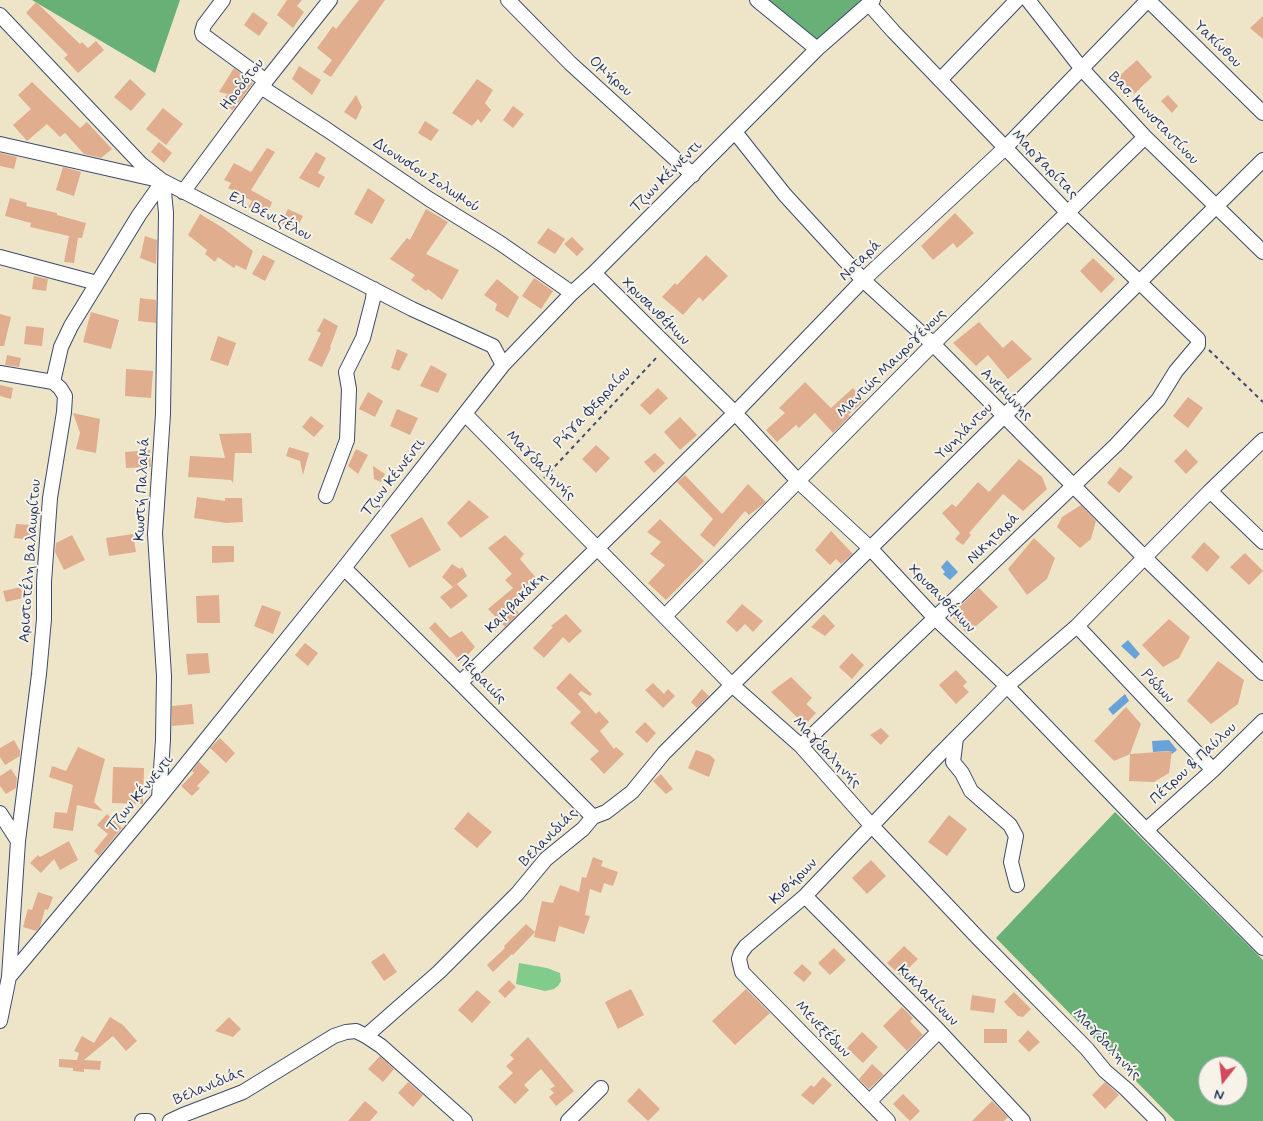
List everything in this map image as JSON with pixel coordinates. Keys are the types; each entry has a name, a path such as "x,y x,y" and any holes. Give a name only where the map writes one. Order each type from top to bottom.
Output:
{"street":[{"name":"Διονυσίου Σολωμού","path":"223,0 202,28 203,35 264,84 326,129 429,199 500,243 572,293"},
{"name":"Ηροδότου","path":"183,192 330,0"},
{"path":"758,0 817,49"},
{"path":"940,80 1017,0"},
{"name":"Βασ. Κωνσταντίνου","path":"1028,0 1082,69 1145,137 1263,252"},
{"name":"Νοταρά","path":"598,547 735,413 863,280 1005,148 1148,0"},
{"name":"Υακίνθου","path":"1148,0 1263,113"},
{"name":"Ομήρου","path":"510,1 570,63 693,175"},
{"name":"Τζων Κέννεντι","path":"0,1021 9,977 159,798 344,568 503,365 572,293 693,175 817,49 871,2"},
{"name":"Μαργαρίτας","path":"871,2 940,80 1005,148 1198,342"},
{"path":"0,15 140,164 163,181 139,214 71,326 60,347 53,382 0,373"},
{"name":"Ανεμώνης","path":"734,132 785,195 863,280 933,344 1145,558 1263,673"},
{"name":"Μαντώς Μαυρογένους","path":"664,616 799,482 933,344 1145,137"},
{"name":"Ελ. Βενιζέλου","path":"0,144 163,181 412,309 493,346 503,365"},
{"name":"Υψηλάντου","path":"732,685 1263,160"},
{"name":"Κωστή Παλαμά","path":"159,798 164,740 164,676 155,534 163,404 166,213 163,181"},
{"path":"0,257 97,283"},
{"name":"Χρυσανθέμων","path":"594,273 735,413 799,482 870,548 935,618 1007,686 1263,948"},
{"path":"326,496 347,440 349,389 346,372 363,338 374,289"},
{"name":"Νικηταρά","path":"801,746 1116,445 1158,400 1176,371 1198,342"},
{"name":"Αριστοτέλη Βαλαωρίτου","path":"9,977 18,841 44,619 44,582 50,498 64,412 65,396 53,382"},
{"name":"Μαγδαληνής","path":"464,414 598,547 732,685 801,746 871,825 978,939 1087,1049 1104,1071 1126,1089 1158,1121"},
{"path":"871,825 1007,686 1077,626 1263,440"},
{"path":"1210,491 1263,542"},
{"name":"Καμβακάκη","path":"460,682 598,547"},
{"name":"Πειραιώς","path":"344,568 593,817"},
{"name":"Ρόδων","path":"1077,626 1212,770"},
{"name":"Βελανιδιάς","path":"366,1036 439,972 517,894 546,859 583,829 593,817 606,812 632,792 664,753 732,685"},
{"name":"Πέτρου & Παύλου","path":"1146,830 1263,721"},
{"path":"956,738 953,762 962,773 971,791 1010,825 1016,836 1011,862 1017,885"},
{"path":"0,813 18,841"},
{"name":"Κυθήρων","path":"739,960 746,946 806,896 871,825"},
{"name":"Κυκλαμίνων","path":"806,896 940,1031 1023,1121"},
{"name":"Μενεξέδων","path":"739,960 742,972 888,1121"},
{"name":"Βελανιδιάς","path":"170,1121 183,1114 243,1092 334,1036 356,1031 381,1046 465,1121"},
{"path":"870,1101 940,1031"},
{"path":"568,1121 601,1088"},
{"path":"142,1121 148,1121"}],"path":[{"path":"1198,342 1263,402"},
{"name":"Ρήγα Φερραίου","path":"536,485 667,346"}],"green space":[{"path":"32,0 180,0 155,73"},
{"path":"768,0 861,0 843,21 817,42"},
{"path":"1115,812 1263,960 1263,1121 1175,1121 996,938"},
{"path":"519,963 547,968 560,973 561,981 554,989 545,991 516,984"}],"water":[{"path":"947,560 958,572 950,580 943,574 945,572 941,567"},
{"path":"1128,640 1140,654 1135,659 1121,646"},
{"path":"1125,694 1129,701 1113,715 1108,709"},
{"path":"1169,740 1177,750 1172,754 1169,751 1153,752 1152,741"}],"building":[{"path":"287,0 302,0 297,6 304,12 293,28 277,15"},
{"path":"359,0 385,0 331,77 323,72 332,60 317,48 333,26 336,29"},
{"path":"36,2 80,44 82,42 88,48 96,41 104,50 78,73 64,58 68,55 26,13"},
{"path":"253,12 268,23 259,36 244,25"},
{"path":"1263,16 1263,39 1250,28"},
{"path":"1137,60 1152,77 1134,94 1118,77"},
{"path":"299,66 321,80 312,95 292,79"},
{"path":"234,68 253,83 233,110 219,102 228,94 219,92"},
{"path":"130,79 146,94 131,111 114,97"},
{"path":"477,79 493,90 485,103 491,110 481,123 478,119 472,126 452,113"},
{"path":"32,82 80,128 87,122 112,149 101,158 84,154 65,133 60,137 47,124 27,141 13,125 31,109 18,95"},
{"path":"356,95 362,107 356,120 344,112"},
{"path":"1168,95 1178,106 1172,113 1161,101"},
{"path":"513,106 524,114 513,128 503,120"},
{"path":"163,108 183,124 166,145 146,129"},
{"path":"425,121 439,130 431,141 418,133"},
{"path":"159,142 172,153 164,163 151,152"},
{"path":"267,148 275,152 251,190 272,202 267,216 248,207 252,201 228,188 231,183 224,180 234,163 251,172"},
{"path":"316,152 326,158 318,173 325,177 319,188 299,178"},
{"path":"0,153 17,157 14,169 0,166"},
{"path":"63,167 81,172 74,196 56,190"},
{"path":"368,188 385,200 372,224 354,214"},
{"path":"10,198 27,203 26,206 57,213 57,215 86,223 82,238 78,238 74,263 64,262 69,236 30,227 31,223 5,216"},
{"path":"288,209 303,216 296,230 281,223"},
{"path":"426,209 448,222 426,254 459,270 442,300 428,289 426,291 411,280 415,275 390,259 407,238 410,240"},
{"path":"955,213 974,233 957,248 953,243 933,260 921,246"},
{"path":"200,214 223,228 253,251 246,270 236,265 234,268 218,257 215,262 205,254 207,250 188,235"},
{"path":"548,228 565,239 555,254 537,243"},
{"path":"145,236 157,240 156,264 140,258"},
{"path":"572,237 584,249 577,256 564,244"},
{"path":"263,255 275,261 265,281 252,274"},
{"path":"706,255 728,276 703,301 699,297 683,315 662,297 675,283 677,285"},
{"path":"1093,258 1115,279 1101,293 1080,271"},
{"path":"34,276 48,279 46,291 32,289"},
{"path":"534,278 553,291 541,309 522,296"},
{"path":"497,279 519,297 508,318 495,310 497,304 484,295"},
{"path":"140,298 156,300 156,323 138,321"},
{"path":"91,312 119,320 111,349 83,342"},
{"path":"0,314 11,317 4,346 0,346"},
{"path":"324,318 338,326 322,367 308,360 321,333 317,331"},
{"path":"979,322 1003,348 1012,340 1032,359 1008,379 988,355 976,366 953,343"},
{"path":"26,326 44,328 42,346 24,344"},
{"path":"218,336 236,343 228,366 210,360"},
{"path":"397,349 408,354 399,371 391,368"},
{"path":"7,355 21,358 19,367 5,365"},
{"path":"431,365 447,374 438,393 420,386"},
{"path":"126,369 153,371 151,398 125,396"},
{"path":"805,382 831,408 853,388 864,401 848,415 850,416 833,433 815,413 799,428 796,425 777,442 766,430 785,413 779,408"},
{"path":"0,385 13,388 11,399 0,396"},
{"path":"658,388 668,398 650,415 640,405"},
{"path":"368,392 383,401 375,417 359,409"},
{"path":"1188,397 1203,408 1188,428 1173,416"},
{"path":"397,409 418,418 410,435 390,426"},
{"path":"73,413 100,419 96,453 76,449 80,433"},
{"path":"311,416 324,426 314,437 302,427"},
{"path":"680,417 697,435 680,450 664,432"},
{"path":"251,433 252,453 235,453 233,483 231,480 188,477 190,456 225,458 219,434"},
{"path":"596,445 610,458 596,473 582,459"},
{"path":"289,447 309,453 303,475 300,461 286,456"},
{"path":"356,449 368,455 358,474 348,466"},
{"path":"1186,449 1198,462 1186,474 1174,461"},
{"path":"150,450 151,467 126,468 125,452"},
{"path":"655,453 665,463 654,473 644,462"},
{"path":"1019,459 1042,477 1047,489 1023,511 1003,494 969,533 971,535 963,545 955,539 960,533 942,513 952,504 956,507 978,482 989,492"},
{"path":"373,466 385,474 381,482 374,479"},
{"path":"1120,467 1133,477 1119,493 1107,483"},
{"path":"685,475 722,514 748,484 766,502 749,515 745,511 714,547 700,535 713,519 677,482"},
{"path":"197,497 225,501 225,498 242,498 243,522 226,523 194,518"},
{"path":"469,500 489,517 461,538 447,523"},
{"path":"1081,505 1096,521 1091,539 1080,548 1057,527 1062,517"},
{"path":"422,517 441,550 409,568 390,535"},
{"path":"660,519 704,561 666,600 648,583 665,565 650,554 661,542 647,532"},
{"path":"16,524 31,525 30,540 14,538"},
{"path":"831,531 853,554 841,564 836,559 830,565 815,550"},
{"path":"133,534 136,552 109,556 106,538"},
{"path":"72,535 85,560 64,570 55,552 56,543"},
{"path":"505,535 524,554 520,559 537,579 510,604 519,613 505,627 488,609 513,588 505,580 512,574 488,548"},
{"path":"1034,538 1055,558 1047,579 1027,595 1008,569"},
{"path":"1204,542 1220,557 1207,572 1191,557"},
{"path":"212,546 234,546 234,562 212,563"},
{"path":"1245,553 1263,571 1249,585 1230,567"},
{"path":"452,564 460,569 462,567 467,576 453,587 442,577"},
{"path":"457,584 468,596 451,609 440,597"},
{"path":"21,587 23,598 6,602 3,591"},
{"path":"979,588 998,607 967,634 951,615"},
{"path":"219,595 220,623 197,623 196,596"},
{"path":"742,604 763,621 753,632 745,624 737,632 726,622"},
{"path":"262,605 281,612 273,634 254,626"},
{"path":"566,614 582,631 569,643 563,637 544,658 533,648 553,627 551,626"},
{"path":"824,614 835,626 825,636 811,627"},
{"path":"1169,619 1190,637 1179,658 1163,667 1142,645"},
{"path":"435,622 450,638 462,631 475,647 461,662 429,628"},
{"path":"305,643 318,653 308,666 295,655"},
{"path":"208,653 210,673 188,675 186,654"},
{"path":"852,653 864,665 852,679 839,667"},
{"path":"1218,661 1244,680 1238,704 1211,724 1187,701"},
{"path":"956,670 967,682 963,686 969,692 956,704 939,685"},
{"path":"570,673 592,694 590,696 581,691 578,694 596,714 599,711 609,722 600,731 614,749 616,747 624,754 604,774 590,759 599,751 570,723 581,712 556,688"},
{"path":"791,677 812,698 806,704 816,713 805,725 771,692"},
{"path":"653,683 664,694 668,689 675,696 663,708 645,690"},
{"path":"702,689 709,696 697,708 691,702"},
{"path":"192,704 194,724 172,726 172,706"},
{"path":"1126,707 1141,724 1130,754 1114,761 1094,741"},
{"path":"645,722 656,733 647,743 635,732"},
{"path":"881,728 889,736 881,745 870,735"},
{"path":"220,738 235,753 226,763 210,748"},
{"path":"14,740 20,751 20,756 5,765 0,757 0,748"},
{"path":"78,747 105,759 94,802 103,811 77,805 73,831 53,828 55,812 67,813 73,785 49,777 52,766 66,771"},
{"path":"696,750 710,755 715,760 709,777 688,768"},
{"path":"1172,751 1169,773 1154,782 1129,781 1130,754"},
{"path":"199,762 210,772 197,786 200,788 192,796 181,786 194,773 192,771"},
{"path":"113,767 144,768 143,804 112,803"},
{"path":"11,769 17,778 16,788 6,794 0,786 0,776"},
{"path":"661,774 673,789 666,794 653,781"},
{"path":"468,812 492,832 477,848 454,829"},
{"path":"107,814 122,828 99,856 94,851 108,834 97,825"},
{"path":"949,815 967,829 947,856 928,842"},
{"path":"69,841 78,860 60,870 54,859 41,873 30,863 38,855 40,857"},
{"path":"593,857 603,861 601,866 618,872 613,886 604,883 601,893 590,889 585,915 590,916 584,934 559,926 555,942 534,937 542,901 553,903 560,885 579,892 582,877 586,878"},
{"path":"871,860 886,876 867,894 852,878"},
{"path":"38,892 53,897 48,910 45,909 40,927 36,931 23,927 28,909 32,910"},
{"path":"526,924 535,932 493,972 487,965"},
{"path":"904,946 918,959 901,976 887,963"},
{"path":"834,948 846,960 830,975 818,963"},
{"path":"384,953 397,972 384,981 371,962"},
{"path":"802,964 812,973 804,982 793,973"},
{"path":"509,980 516,987 505,998 498,991"},
{"path":"631,989 644,1015 618,1029 605,1002"},
{"path":"746,989 770,1013 735,1045 712,1021"},
{"path":"477,990 491,1002 472,1023 458,1010"},
{"path":"1014,992 1031,1009 1023,1017 1018,1016 1004,1002"},
{"path":"972,995 996,999 994,1013 970,1010"},
{"path":"902,1007 913,1018 910,1021 923,1035 907,1051 883,1026"},
{"path":"110,1017 123,1025 137,1041 126,1051 113,1036 84,1060 101,1061 100,1070 84,1069 84,1072 73,1071 73,1068 59,1067 59,1059 77,1060 79,1053 74,1051 82,1036 94,1043"},
{"path":"229,1017 241,1029 233,1037 215,1031"},
{"path":"984,1029 1007,1029 1007,1043 984,1043"},
{"path":"1028,1030 1040,1042 1029,1052 1018,1041"},
{"path":"862,1032 878,1047 863,1063 847,1048"},
{"path":"528,1037 574,1091 556,1106 549,1097 554,1093 550,1089 555,1086 541,1069 524,1085 529,1090 515,1104 498,1087 513,1073 506,1066 514,1059 510,1055"},
{"path":"380,1056 394,1069 383,1082 368,1069"},
{"path":"872,1064 884,1075 869,1089 859,1079"},
{"path":"823,1077 832,1085 813,1105 801,1095 811,1085 814,1087"},
{"path":"408,1082 423,1095 413,1107 398,1093"},
{"path":"1105,1082 1119,1095 1105,1109 1092,1095"},
{"path":"639,1088 660,1109 648,1121 627,1101"},
{"path":"903,1094 920,1111 910,1121 893,1104"},
{"path":"365,1101 378,1112 370,1121 348,1121"},
{"path":"992,1101 1008,1117 1004,1121 972,1121"}]}
